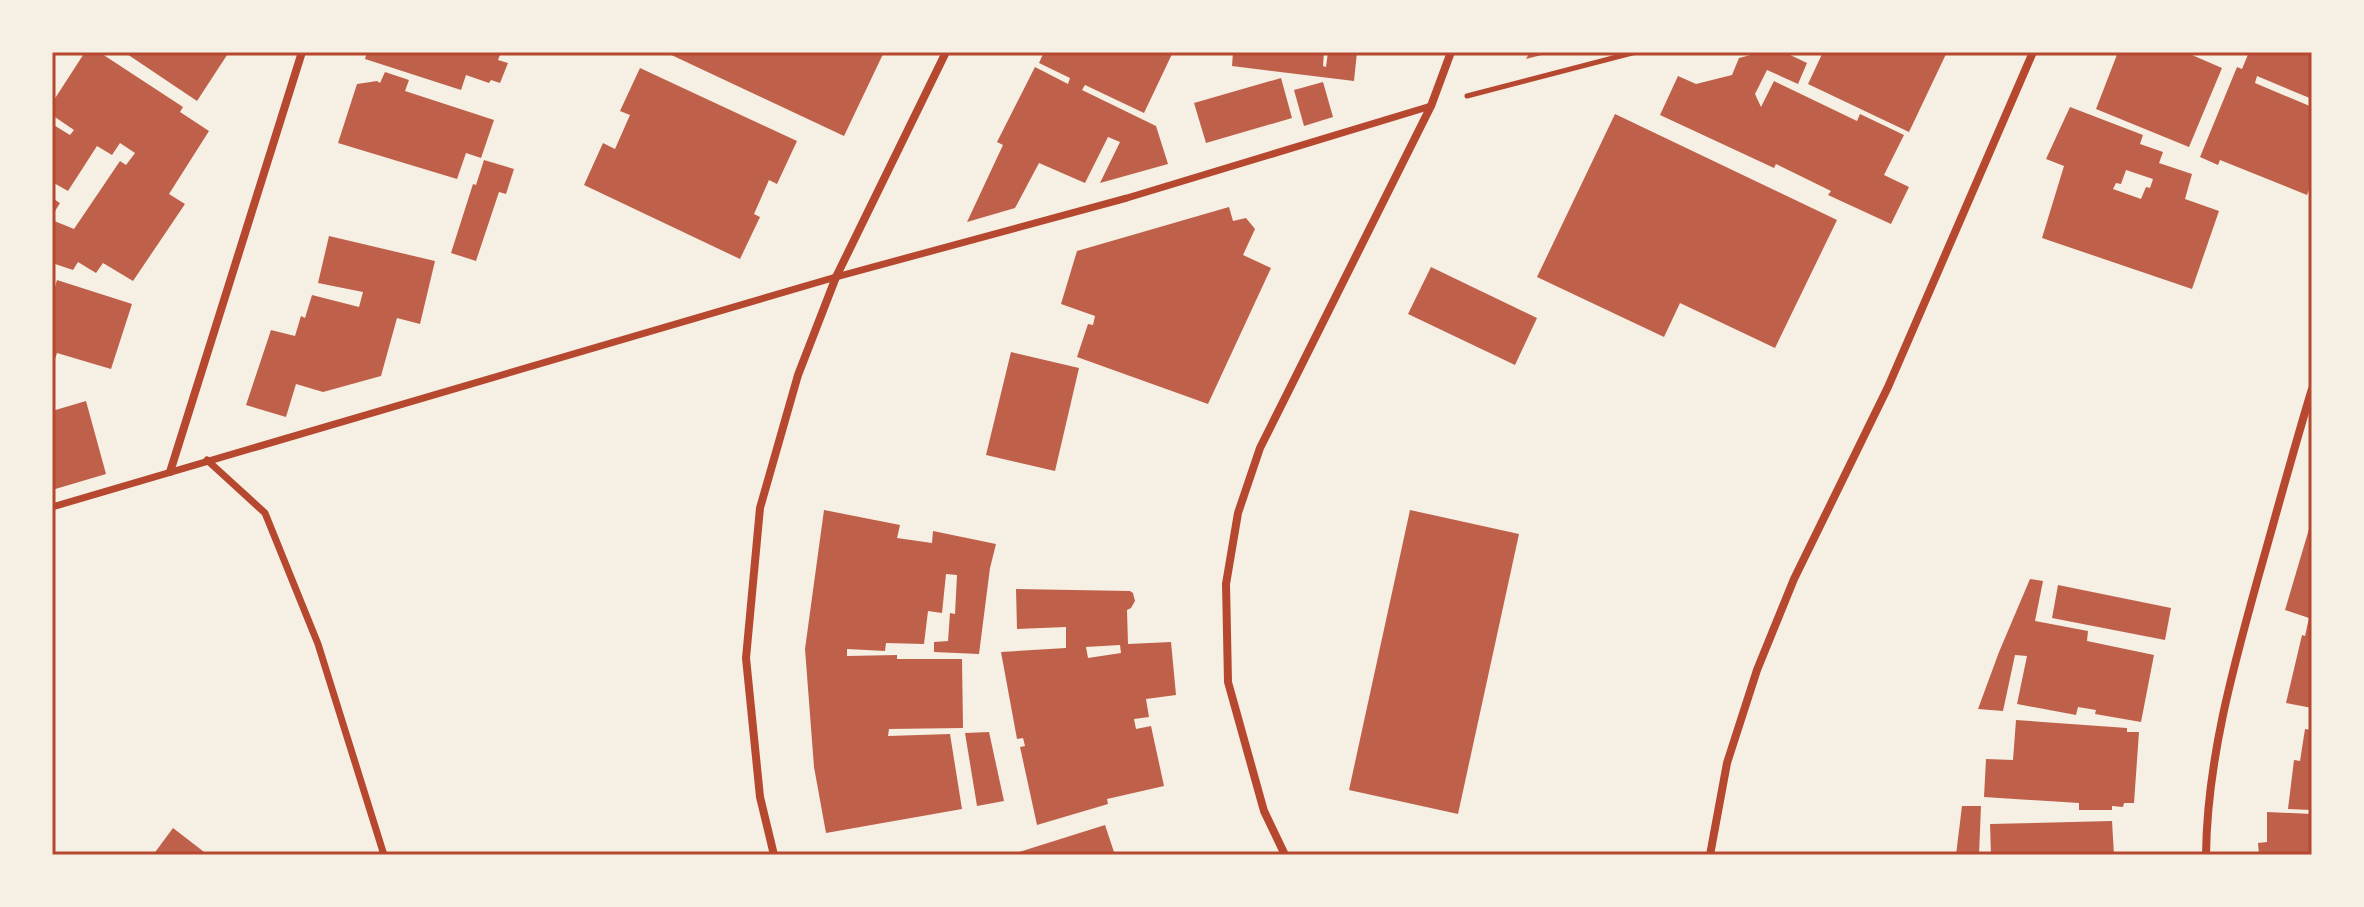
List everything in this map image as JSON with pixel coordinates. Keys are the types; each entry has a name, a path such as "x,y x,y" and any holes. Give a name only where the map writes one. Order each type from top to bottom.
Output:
{"street":[{"path":"170,472 302,52"},
{"path":"774,855 760,797 746,658 760,508 798,375 836,277 946,52"},
{"path":"1285,855 1264,811 1228,682 1226,584 1238,513 1260,448 1431,106 1451,52"},
{"path":"1710,855 1727,763 1757,670 1794,579 1888,387 2033,52"},
{"path":"52,507 836,277 1127,198 1431,106"},
{"path":"2206,855 2206,824 2214,763 2232,671 2312,389"},
{"path":"207,460 265,513 318,644 384,855"}],"path":[{"path":"1431,106 1636,52"}],"building":[{"path":"85,52 99,52 183,107 180,112 209,131 169,194 185,204 133,281 103,263 96,273 78,262 73,270 52,263 52,220 74,229 120,161 126,165 135,153 120,143 112,155 97,146 68,191 52,182 52,124 70,135 74,130 52,115 52,103"},
{"path":"124,52 229,52 197,101"},
{"path":"367,52 501,52 498,60 508,63 500,83 491,80 489,83 466,75 461,90 365,59"},
{"path":"665,52 884,52 844,136"},
{"path":"1044,52 1173,52 1144,113 1085,85 1082,90 1156,126 1168,164 1100,183 1120,142 1108,137 1085,183 1039,163 1015,208 967,222 1003,145 997,142 1035,67 1068,84 1070,78 1039,63"},
{"path":"1233,52 1324,52 1323,66 1326,67 1328,52 1357,52 1354,81 1232,66"},
{"path":"1530,52 1549,52 1549,53 1526,59"},
{"path":"1762,52 1784,52 1807,63 1798,84 1767,70 1755,94 1761,107 1774,81 1857,121 1860,114 1904,135 1884,175 1909,187 1891,224 1828,195 1831,191 1776,164 1774,168 1660,115 1678,76 1696,84 1732,75 1739,58"},
{"path":"1823,52 1947,52 1909,132 1808,84"},
{"path":"2118,52 2185,52 2222,68 2189,147 2096,109"},
{"path":"2249,52 2312,52 2312,99 2257,76 2255,83 2312,107 2312,182 2307,195 2220,160 2218,165 2200,157 2237,67 2242,69"},
{"path":"640,68 797,141 777,184 769,180 754,214 760,217 740,259 584,185 603,143 615,149 630,115 620,111"},
{"path":"385,72 409,80 405,91 494,120 481,158 466,153 457,179 338,143 357,84 380,83"},
{"path":"1281,78 1292,118 1206,143 1194,103"},
{"path":"1323,82 1333,117 1304,126 1294,90"},
{"path":"2070,107 2143,135 2140,144 2163,152 2159,163 2192,174 2185,199 2219,211 2192,289 2042,238 2064,166 2046,159","holes":["2126,170 2153,179 2141,199 2113,189 2116,183 2121,184"]},
{"path":"1615,114 1837,220 1775,348 1680,303 1664,337 1537,277"},
{"path":"484,160 514,169 506,194 499,192 476,261 451,253"},
{"path":"52,198 60,203 52,216"},
{"path":"1229,207 1233,221 1246,218 1255,229 1243,255 1271,268 1208,404 1077,357 1088,324 1093,325 1095,316 1061,304 1077,251"},
{"path":"329,236 435,261 420,324 397,318 381,376 323,392 296,384 286,417 246,405 271,330 295,336 312,295 359,307 363,292 318,283"},
{"path":"1431,267 1537,318 1515,365 1408,314"},
{"path":"57,280 132,304 111,369 57,353 52,368 52,297"},
{"path":"1011,352 1079,368 1055,471 986,455"},
{"path":"86,401 106,474 52,490 52,411"},
{"path":"824,510 900,525 897,538 932,543 933,531 996,544 979,654 934,652 934,642 948,641 950,613 955,614 957,575 946,574 942,613 928,611 924,644 886,643 885,651 847,649 847,656 962,659 963,728 889,729 888,736 950,734 962,809 826,833 814,767 805,649"},
{"path":"1410,510 1519,534 1458,814 1349,790"},
{"path":"2309,529 2312,530 2312,708 2286,703 2309,618 2285,610"},
{"path":"2030,579 2043,581 2035,621 2088,631 2087,641 2154,655 2141,722 2095,714 2096,710 2078,707 2076,715 2017,704 2027,656 2015,655 2003,711 1978,709"},
{"path":"2058,585 2171,608 2165,640 2052,618"},
{"path":"1016,589 1133,593 1135,601 1127,610 1128,644 1171,642 1176,695 1146,699 1149,717 1134,719 1136,729 1151,726 1164,786 1107,799 1108,804 1037,825 1020,747 1025,746 1023,738 1017,739 1001,652 1066,648 1066,627 1017,629","holes":["1120,645 1121,653 1088,658 1086,647"]},
{"path":"2016,720 2127,728 2127,732 2139,732 2134,803 2124,803 2123,807 2112,806 2112,810 2079,810 2079,803 1984,797 1986,759 2013,760"},
{"path":"2305,729 2312,730 2312,810 2288,809 2294,760 2300,761"},
{"path":"989,732 1004,801 977,806 965,733"},
{"path":"1962,806 1981,806 1979,855 1956,855"},
{"path":"2267,812 2312,814 2312,855 2259,855 2258,843 2267,842"},
{"path":"2112,821 2114,855 1991,855 1990,824"},
{"path":"1105,825 1115,855 1013,855 1013,854"},
{"path":"173,828 208,855 153,855"}]}
